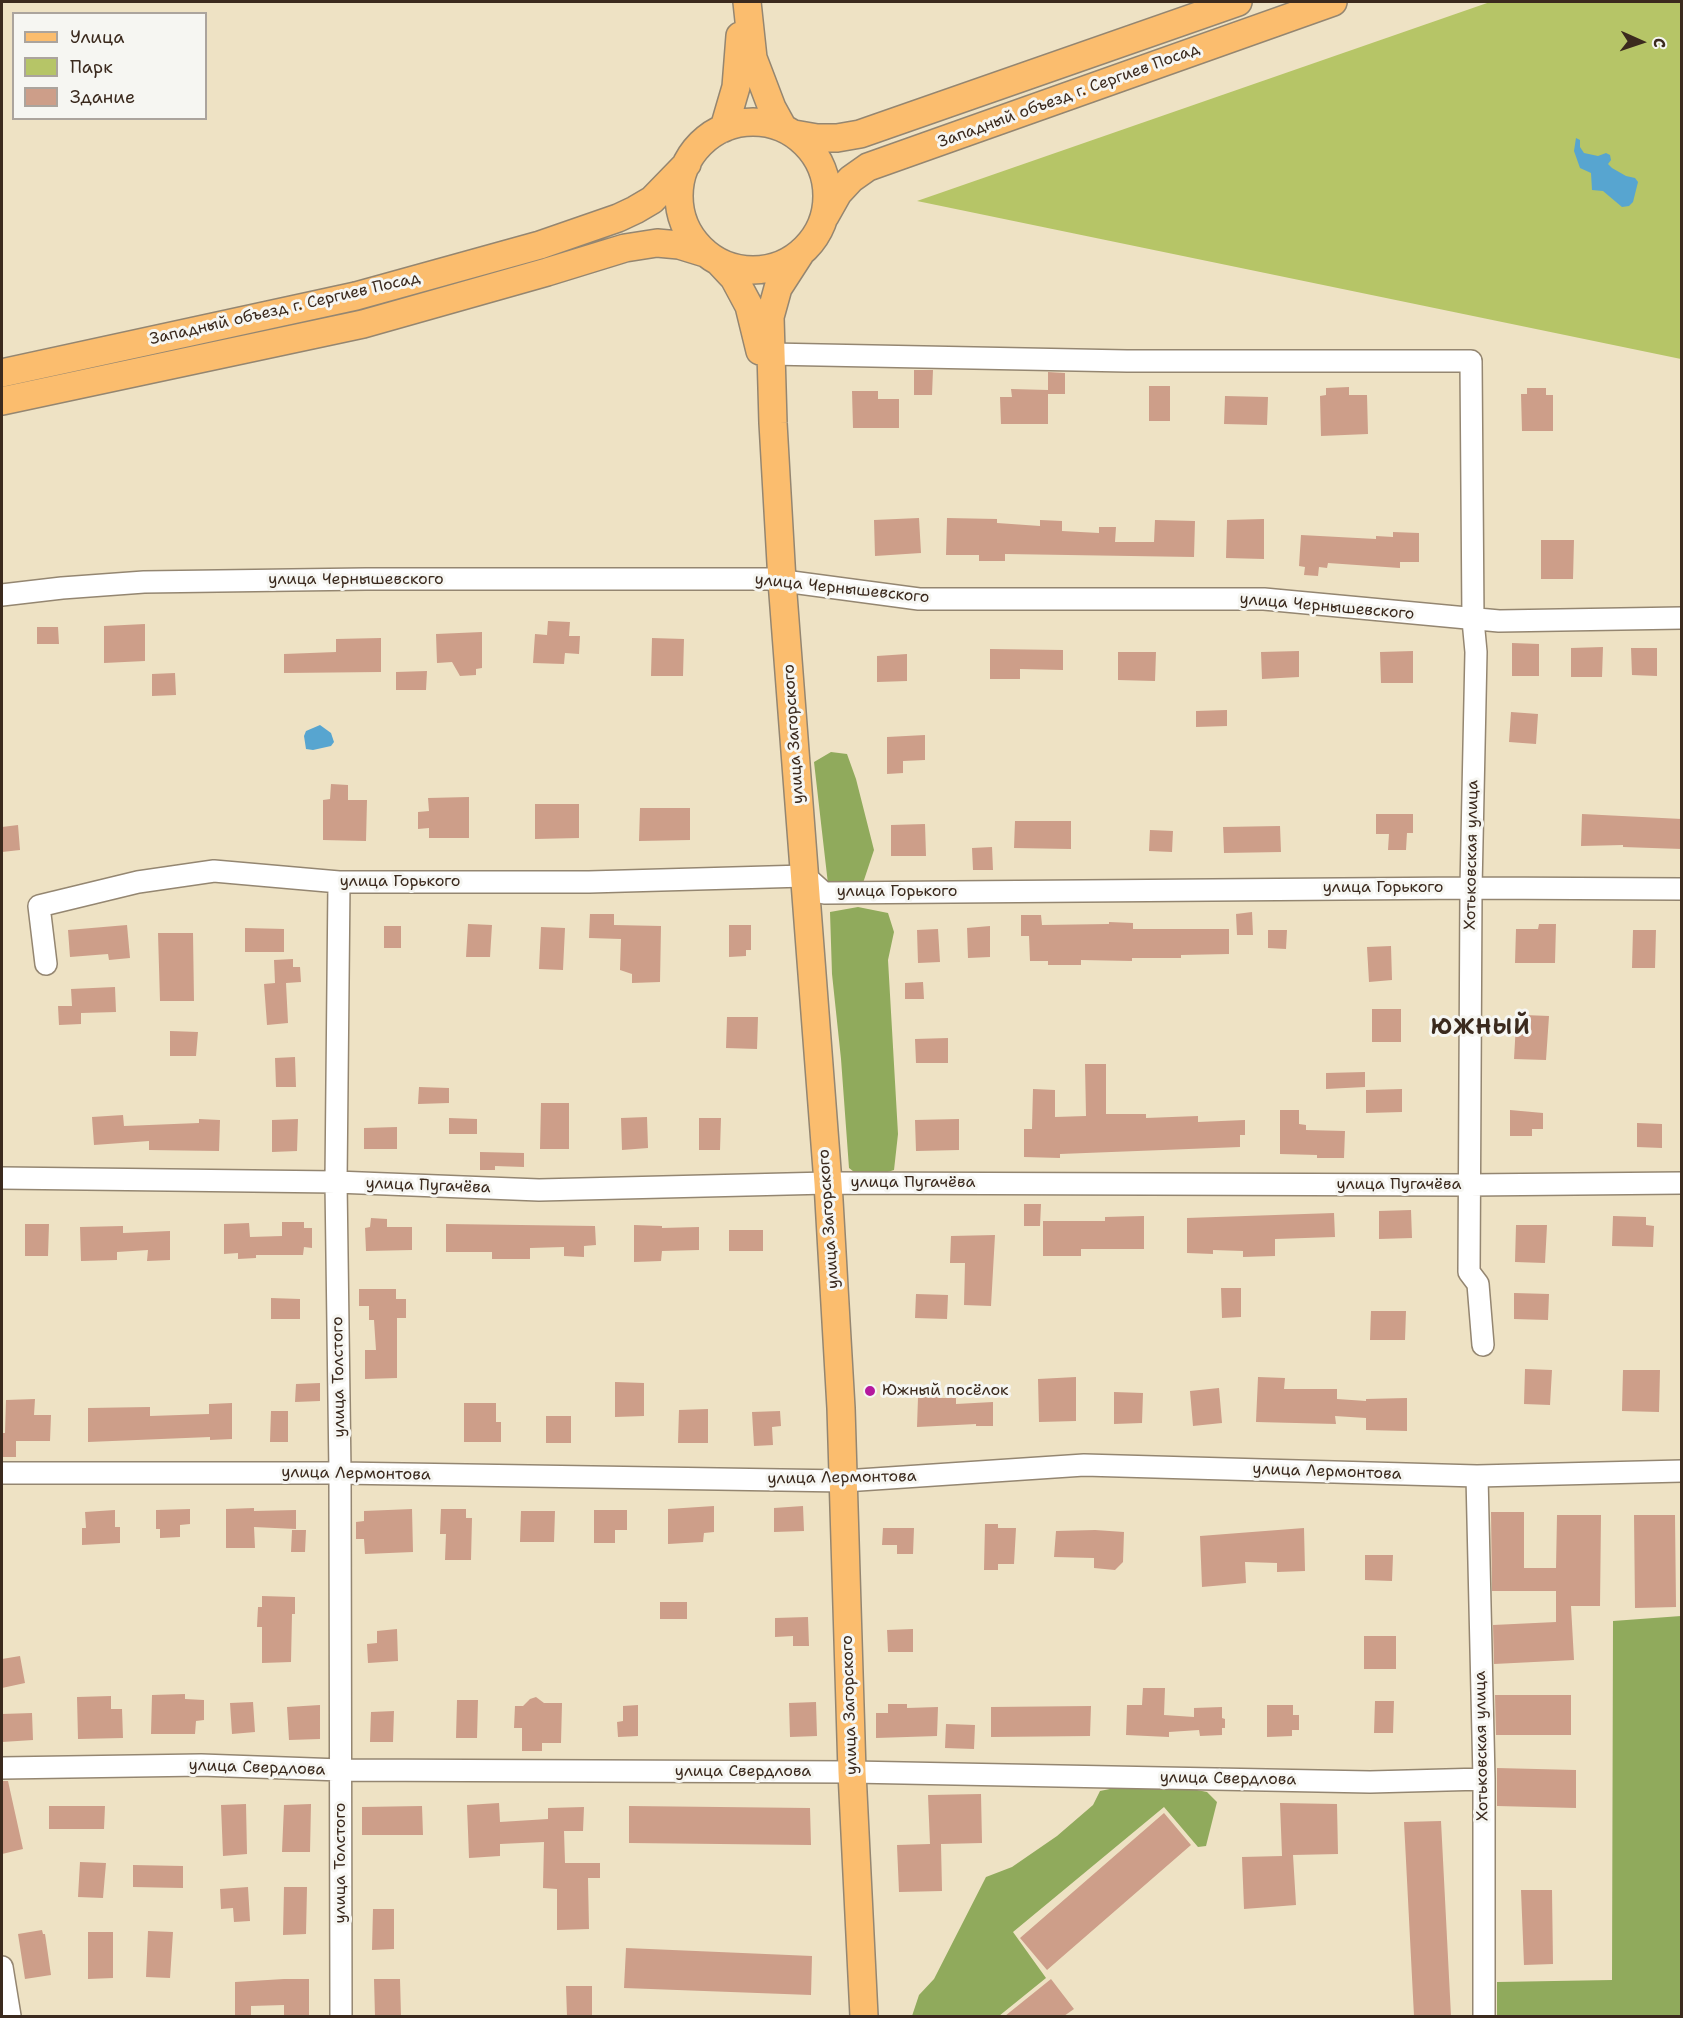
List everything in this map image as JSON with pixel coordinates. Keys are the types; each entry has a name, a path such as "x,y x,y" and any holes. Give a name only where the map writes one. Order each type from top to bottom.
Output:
{"main road":[{"path":"724,128 736,87 740,58 740,2"},
{"path":"747,2 753,58 772,108 788,131 813,152 825,176 827,196 825,216 815,237 800,254 778,288 773,303 770,317 773,423"},
{"name":"Западный объезд г. Сергиев Посад","path":"788,131 817,138 837,138 860,134 1238,2"},
{"name":"Западный объезд г. Сергиев Посад","path":"825,216 838,193 851,179 868,167 1333,2"},
{"path":"773,423 750,306 734,278 690,234 681,212 680,187 687,164 696,149 709,137 724,128 743,123 763,123 788,131"},
{"name":"Западный объезд г. Сергиев Посад","path":"2,372 356,296 540,245 618,219 635,210 652,200 687,164"},
{"name":"Западный объезд г. Сергиев Посад","path":"2,401 363,324 625,248 657,243 679,245 712,257"},
{"path":"712,257 735,268 752,270 769,269 800,254"},
{"name":"улица Загорского","path":"773,423 782,581 828,1183 844,1481 852,1772 864,2016"}],"street":[{"name":"Хотьковская улица","path":"770,354 1127,361 1471,361 1473,620 1476,652 1471,888 1469,1272 1478,1284 1483,1345"},
{"name":"улица Чернышевского","path":"2,595 144,582 366,579 782,581 919,599 1264,599 1473,620 1682,618"},
{"name":"улица Горького","path":"46,964 39,906 138,882 214,871 339,882 589,882 805,876 824,893 1471,888 1682,889"},
{"name":"улица Толстого","path":"339,882 336,1182 340,1473 341,2016"},
{"name":"улица Пугачёва","path":"2,1178 336,1182 539,1190 828,1183 1469,1185 1682,1183"},
{"name":"улица Лермонтова","path":"2,1473 340,1473 844,1481 1084,1465 1477,1476 1682,1472"},
{"name":"Хотьковская улица","path":"1477,1476 1484,1779 1484,2016"},
{"name":"улица Свердлова","path":"2,1768 201,1766 341,1770 852,1772 1370,1782 1484,1779"},
{"path":"2,1967 10,2016"}],"green space":[{"path":"1490,2 1681,2 1681,359 917,201"},
{"path":"831,752 847,754 856,779 874,850 863,883 828,884 814,762"},
{"path":"858,907 888,913 894,932 888,960 898,1134 894,1170 881,1174 858,1175 849,1168 832,974 830,912"},
{"path":"1681,1616 1681,2016 1497,2016 1497,1982 1612,1980 1613,1621"},
{"path":"1129,1785 1182,1787 1207,1792 1217,1802 1206,1846 1198,1847 1164,1807 1013,1932 1046,1978 999,2016 912,2016 919,1995 934,1979 986,1877 1012,1867 1057,1836 1093,1805 1100,1791"}],"water":[{"path":"1576,138 1580,140 1580,147 1584,153 1598,156 1606,153 1610,155 1611,160 1608,164 1612,168 1635,178 1638,182 1633,202 1629,206 1622,207 1603,191 1592,190 1591,173 1580,168 1574,151"},
{"path":"320,725 331,733 334,742 331,746 313,750 306,749 304,736 306,731"}],"building":[{"path":"914,370 933,370 932,395 914,395"},
{"path":"1048,372 1065,373 1065,394 1048,394 1048,424 1001,424 1000,397 1012,397 1011,389 1048,390"},
{"path":"1149,386 1170,386 1170,421 1149,421"},
{"path":"1349,387 1349,395 1367,395 1368,434 1321,436 1320,396 1326,395 1326,388"},
{"path":"1527,388 1546,388 1546,395 1553,395 1553,431 1522,431 1521,394 1527,394"},
{"path":"852,391 878,391 878,399 899,399 899,428 853,428"},
{"path":"1225,396 1268,397 1267,425 1224,424"},
{"path":"919,518 921,553 875,556 874,520"},
{"path":"947,518 997,519 997,523 1040,526 1040,520 1062,521 1062,531 1099,533 1099,527 1116,527 1115,542 1154,542 1155,520 1195,521 1194,557 1005,554 1005,561 979,561 979,555 946,555"},
{"path":"1264,519 1264,559 1226,558 1227,520"},
{"path":"1393,532 1419,533 1419,562 1400,562 1400,568 1328,563 1327,568 1319,567 1318,576 1304,575 1305,567 1299,566 1301,535 1376,539 1376,536 1393,537"},
{"path":"1541,540 1574,540 1573,579 1541,579"},
{"path":"548,621 570,622 569,636 580,636 579,654 565,653 564,664 533,663 535,634 547,635"},
{"path":"145,624 145,661 104,663 104,626"},
{"path":"37,627 58,627 59,644 37,644"},
{"path":"482,632 482,668 476,669 476,675 460,676 452,662 437,663 436,634"},
{"path":"381,638 381,672 284,673 284,654 336,652 336,639"},
{"path":"652,638 684,639 683,676 651,676"},
{"path":"1512,643 1539,644 1539,676 1512,676"},
{"path":"1603,647 1602,677 1571,677 1571,648"},
{"path":"1631,648 1657,648 1657,676 1632,675"},
{"path":"990,649 1063,650 1063,670 1020,669 1020,679 990,679"},
{"path":"1299,651 1299,677 1262,679 1261,652"},
{"path":"1413,651 1413,683 1381,683 1380,652"},
{"path":"1118,652 1156,652 1155,681 1118,680"},
{"path":"907,654 907,681 877,682 877,656"},
{"path":"427,671 426,690 396,690 396,672"},
{"path":"175,673 176,695 152,696 152,674"},
{"path":"1227,710 1227,726 1196,727 1196,711"},
{"path":"1511,712 1538,714 1536,744 1509,742"},
{"path":"925,735 925,760 903,761 903,773 887,774 887,737"},
{"path":"331,784 348,785 348,800 367,800 366,841 323,840 323,800 330,799"},
{"path":"469,797 469,838 429,838 429,828 418,829 418,812 429,811 428,798"},
{"path":"535,804 579,804 579,838 535,839"},
{"path":"640,808 690,808 690,840 639,841"},
{"path":"1376,814 1413,814 1413,833 1407,833 1406,850 1388,850 1389,834 1376,834"},
{"path":"1582,814 1682,819 1682,849 1623,847 1623,845 1581,846"},
{"path":"1015,821 1071,821 1071,849 1014,848"},
{"path":"925,824 926,856 891,856 891,825"},
{"path":"18,825 20,850 2,852 2,827"},
{"path":"1280,826 1281,852 1224,853 1223,827"},
{"path":"1150,830 1173,831 1172,852 1149,851"},
{"path":"992,847 993,870 973,870 972,848"},
{"path":"1252,912 1253,935 1237,935 1236,914"},
{"path":"590,914 614,914 614,925 661,926 660,982 632,983 632,974 620,970 621,939 589,938"},
{"path":"1021,915 1041,915 1042,925 1109,924 1109,922 1133,923 1133,929 1229,929 1229,954 1181,955 1181,958 1132,958 1132,961 1081,960 1081,965 1048,965 1048,961 1030,961 1029,936 1021,936"},
{"path":"468,924 492,925 490,957 466,957"},
{"path":"1539,924 1556,924 1555,963 1515,963 1516,929 1538,929"},
{"path":"127,925 130,958 109,960 108,954 70,957 68,930"},
{"path":"729,925 751,925 751,950 746,950 746,956 729,957"},
{"path":"384,926 401,926 401,948 384,948"},
{"path":"990,926 990,957 968,958 967,928"},
{"path":"541,927 565,928 563,970 539,969"},
{"path":"245,928 284,929 284,952 245,952"},
{"path":"938,929 940,962 918,963 917,930"},
{"path":"1268,930 1287,930 1286,949 1268,948"},
{"path":"1633,930 1656,930 1655,968 1632,968"},
{"path":"158,933 193,933 194,1001 160,1001"},
{"path":"1391,946 1392,980 1369,982 1367,947"},
{"path":"293,959 293,967 300,967 301,982 286,983 288,1023 267,1025 264,984 275,983 274,960"},
{"path":"923,982 924,999 905,999 905,983"},
{"path":"115,987 116,1012 81,1013 81,1024 59,1025 58,1006 72,1006 71,989"},
{"path":"1372,1009 1401,1009 1401,1042 1372,1042"},
{"path":"1524,1015 1549,1016 1546,1060 1514,1059 1516,1024 1523,1024"},
{"path":"727,1017 758,1017 757,1049 726,1048"},
{"path":"170,1031 198,1032 196,1056 170,1056"},
{"path":"948,1038 948,1063 916,1063 915,1039"},
{"path":"295,1057 296,1087 276,1087 275,1058"},
{"path":"1085,1064 1106,1064 1106,1114 1146,1114 1146,1118 1198,1116 1198,1122 1245,1120 1245,1135 1240,1135 1240,1147 1060,1154 1060,1158 1024,1157 1024,1129 1032,1129 1033,1089 1055,1090 1055,1117 1086,1116"},
{"path":"1365,1072 1365,1087 1326,1089 1326,1073"},
{"path":"419,1087 449,1088 449,1103 418,1104"},
{"path":"1402,1089 1402,1112 1366,1113 1366,1090"},
{"path":"541,1103 569,1103 569,1149 540,1149"},
{"path":"1280,1110 1299,1110 1299,1124 1306,1125 1306,1130 1345,1131 1344,1158 1280,1154"},
{"path":"1510,1110 1543,1113 1543,1129 1532,1129 1532,1136 1510,1136"},
{"path":"123,1115 124,1126 199,1123 199,1119 220,1120 219,1151 149,1150 149,1141 94,1145 92,1117"},
{"path":"647,1117 648,1148 622,1150 621,1118"},
{"path":"449,1118 477,1119 477,1134 449,1134"},
{"path":"699,1118 721,1118 720,1150 699,1150"},
{"path":"298,1119 297,1151 272,1152 272,1120"},
{"path":"959,1119 959,1150 916,1151 915,1120"},
{"path":"1637,1123 1662,1124 1662,1148 1637,1147"},
{"path":"397,1127 397,1149 364,1149 364,1128"},
{"path":"480,1152 524,1153 524,1167 495,1166 495,1170 480,1170"},
{"path":"1024,1204 1041,1204 1040,1226 1024,1226"},
{"path":"1411,1210 1412,1238 1379,1239 1379,1211"},
{"path":"1334,1213 1335,1237 1275,1239 1275,1256 1243,1257 1243,1251 1213,1250 1213,1254 1187,1253 1187,1218"},
{"path":"1144,1216 1144,1249 1081,1249 1081,1256 1043,1256 1043,1221 1105,1221 1105,1217"},
{"path":"1613,1216 1646,1217 1646,1225 1654,1226 1653,1247 1612,1246"},
{"path":"371,1218 387,1219 387,1227 412,1227 412,1250 366,1251 365,1228 370,1227"},
{"path":"282,1222 304,1222 304,1228 312,1228 312,1248 304,1247 303,1255 256,1255 256,1258 238,1259 238,1253 224,1254 224,1224 249,1223 250,1237 282,1236"},
{"path":"25,1224 49,1224 48,1256 25,1256"},
{"path":"446,1224 595,1226 596,1245 584,1246 584,1257 564,1256 564,1247 530,1248 530,1259 492,1259 492,1252 446,1252"},
{"path":"634,1225 662,1226 662,1228 699,1227 699,1250 662,1251 661,1261 634,1262"},
{"path":"1516,1225 1547,1225 1545,1263 1515,1262"},
{"path":"123,1226 123,1233 170,1231 170,1260 147,1261 148,1250 117,1252 117,1260 81,1261 80,1227"},
{"path":"729,1230 763,1230 763,1251 729,1251"},
{"path":"995,1235 991,1306 964,1305 965,1263 950,1263 951,1236"},
{"path":"1221,1288 1241,1288 1241,1317 1222,1318"},
{"path":"359,1289 396,1289 396,1299 406,1299 406,1318 397,1318 397,1378 365,1379 365,1350 376,1350 374,1320 369,1320 369,1306 359,1306"},
{"path":"1514,1293 1549,1294 1548,1320 1514,1319"},
{"path":"916,1294 948,1295 947,1319 915,1318"},
{"path":"271,1298 300,1299 300,1319 271,1319"},
{"path":"1371,1311 1406,1311 1405,1340 1370,1340"},
{"path":"1525,1369 1552,1370 1550,1405 1524,1404"},
{"path":"1623,1370 1660,1370 1659,1412 1622,1411"},
{"path":"1076,1377 1076,1421 1039,1422 1038,1379"},
{"path":"1258,1377 1285,1378 1284,1389 1337,1389 1337,1399 1366,1401 1366,1399 1407,1398 1407,1431 1366,1430 1366,1418 1335,1416 1336,1424 1256,1422"},
{"path":"615,1382 644,1383 644,1416 615,1417"},
{"path":"320,1383 320,1401 295,1402 296,1384"},
{"path":"1219,1388 1222,1423 1193,1426 1190,1391"},
{"path":"923,1390 939,1390 939,1398 956,1398 956,1404 993,1402 993,1426 976,1426 976,1424 917,1427 918,1398 923,1398"},
{"path":"1114,1392 1143,1393 1142,1423 1114,1424"},
{"path":"35,1399 34,1415 51,1415 50,1441 16,1441 16,1457 2,1457 6,1400"},
{"path":"232,1403 232,1439 210,1440 210,1437 88,1442 88,1408 150,1407 150,1416 209,1414 209,1404"},
{"path":"464,1403 496,1403 496,1422 501,1422 501,1442 464,1442"},
{"path":"708,1409 708,1443 678,1443 679,1410"},
{"path":"271,1411 288,1411 288,1442 270,1442"},
{"path":"780,1411 781,1426 772,1427 773,1445 754,1446 752,1412"},
{"path":"546,1416 571,1416 571,1443 546,1443"},
{"path":"714,1506 714,1532 704,1533 703,1542 668,1544 668,1509"},
{"path":"803,1506 804,1531 774,1532 774,1508"},
{"path":"254,1508 254,1511 296,1510 296,1529 254,1527 255,1548 226,1548 226,1509"},
{"path":"190,1509 190,1524 180,1525 180,1537 160,1538 160,1529 156,1529 156,1510"},
{"path":"412,1509 413,1552 365,1554 364,1539 356,1539 356,1522 364,1521 364,1511"},
{"path":"441,1509 466,1509 466,1518 472,1518 471,1560 445,1560 446,1534 440,1534"},
{"path":"115,1510 115,1527 120,1527 120,1543 82,1545 82,1528 86,1528 85,1512"},
{"path":"594,1510 627,1510 627,1530 615,1530 615,1543 594,1543"},
{"path":"521,1511 555,1511 554,1542 520,1542"},
{"path":"1491,1512 1524,1512 1524,1568 1556,1568 1557,1515 1601,1515 1600,1606 1571,1606 1574,1660 1494,1664 1493,1625 1556,1622 1556,1591 1492,1591"},
{"path":"1634,1515 1675,1515 1676,1607 1635,1608"},
{"path":"985,1524 998,1524 998,1528 1016,1528 1014,1564 998,1564 998,1570 984,1570"},
{"path":"883,1528 914,1528 913,1554 897,1554 897,1545 882,1545"},
{"path":"1304,1528 1305,1571 1277,1572 1277,1563 1245,1562 1246,1583 1202,1587 1200,1536"},
{"path":"292,1530 306,1530 305,1552 291,1552"},
{"path":"1056,1531 1124,1532 1123,1562 1115,1570 1094,1568 1094,1558 1054,1557"},
{"path":"1365,1555 1393,1555 1392,1581 1365,1580"},
{"path":"262,1596 295,1597 295,1614 292,1614 291,1662 262,1663 262,1627 257,1627 258,1607 262,1607"},
{"path":"660,1602 687,1602 687,1619 660,1619"},
{"path":"808,1617 809,1646 793,1646 793,1636 775,1637 775,1618"},
{"path":"397,1629 398,1661 368,1663 367,1644 377,1643 377,1631"},
{"path":"913,1629 913,1652 888,1652 887,1630"},
{"path":"1364,1636 1396,1636 1396,1669 1364,1669"},
{"path":"20,1656 25,1683 2,1688 2,1659"},
{"path":"1143,1688 1165,1688 1164,1715 1194,1717 1194,1708 1222,1707 1225,1728 1222,1728 1222,1735 1200,1736 1199,1730 1169,1732 1169,1737 1126,1735 1127,1705 1142,1705"},
{"path":"185,1694 185,1699 204,1700 204,1720 196,1721 195,1734 151,1734 152,1695"},
{"path":"1495,1695 1571,1695 1571,1735 1496,1735"},
{"path":"111,1696 111,1709 122,1709 123,1738 78,1739 77,1697"},
{"path":"536,1697 544,1703 562,1703 561,1743 542,1743 542,1751 522,1751 522,1728 514,1728 515,1706 523,1706"},
{"path":"457,1700 478,1700 477,1738 456,1738"},
{"path":"1375,1701 1394,1701 1393,1733 1374,1733"},
{"path":"253,1702 255,1732 232,1734 230,1703"},
{"path":"816,1702 817,1736 790,1737 789,1703"},
{"path":"888,1704 907,1704 907,1708 938,1707 937,1736 876,1738 876,1713 888,1713"},
{"path":"320,1705 320,1739 289,1740 287,1707"},
{"path":"638,1705 638,1736 618,1737 617,1722 623,1721 623,1706"},
{"path":"1267,1705 1293,1705 1293,1715 1299,1715 1299,1730 1292,1730 1292,1736 1267,1737"},
{"path":"1091,1706 1090,1736 991,1737 991,1707"},
{"path":"394,1711 393,1742 370,1742 371,1712"},
{"path":"32,1713 33,1740 2,1742 2,1714"},
{"path":"946,1724 975,1725 974,1749 945,1748"},
{"path":"1497,1768 1576,1770 1576,1808 1497,1806"},
{"path":"2,1781 8,1781 23,1849 2,1854"},
{"path":"981,1794 982,1843 941,1844 942,1891 899,1892 897,1845 930,1844 928,1795"},
{"path":"499,1803 500,1822 548,1819 548,1808 584,1807 583,1831 564,1831 565,1863 600,1863 600,1878 588,1878 589,1929 557,1930 557,1889 543,1888 544,1842 500,1844 500,1856 469,1858 467,1805"},
{"path":"1280,1803 1337,1804 1338,1854 1293,1855 1296,1905 1244,1909 1242,1857 1282,1856"},
{"path":"246,1804 247,1854 223,1856 221,1805"},
{"path":"311,1804 310,1852 282,1852 284,1805"},
{"path":"49,1806 105,1806 104,1829 49,1829"},
{"path":"422,1806 423,1835 362,1835 362,1807"},
{"path":"629,1806 810,1808 811,1845 629,1843"},
{"path":"1164,1813 1191,1845 1047,1970 1020,1938"},
{"path":"1441,1821 1451,2016 1414,2016 1404,1822"},
{"path":"80,1862 106,1863 103,1898 78,1897"},
{"path":"133,1865 183,1866 183,1888 133,1887"},
{"path":"248,1887 250,1921 234,1922 233,1908 221,1909 220,1889"},
{"path":"284,1887 307,1887 306,1934 283,1935"},
{"path":"1521,1890 1552,1890 1553,1964 1524,1965"},
{"path":"373,1909 394,1909 394,1949 372,1950"},
{"path":"42,1930 45,1934 51,1975 25,1979 18,1934"},
{"path":"148,1931 173,1932 170,1978 146,1977"},
{"path":"88,1932 113,1932 113,1978 88,1979"},
{"path":"626,1948 812,1956 811,1995 624,1988"},
{"path":"309,1979 309,2016 284,2016 284,2005 251,2006 251,2016 235,2016 235,1982"},
{"path":"374,1979 400,1979 401,2016 375,2016"},
{"path":"1051,1979 1074,2009 1064,2016 1005,2016"},
{"path":"566,1986 592,1986 592,2016 567,2016"}],"place":[{"name":"Южный посёлок","path":"870,1391"}],"district":[{"name":"ЮЖНЫЙ","path":"1481,1028"}]}
